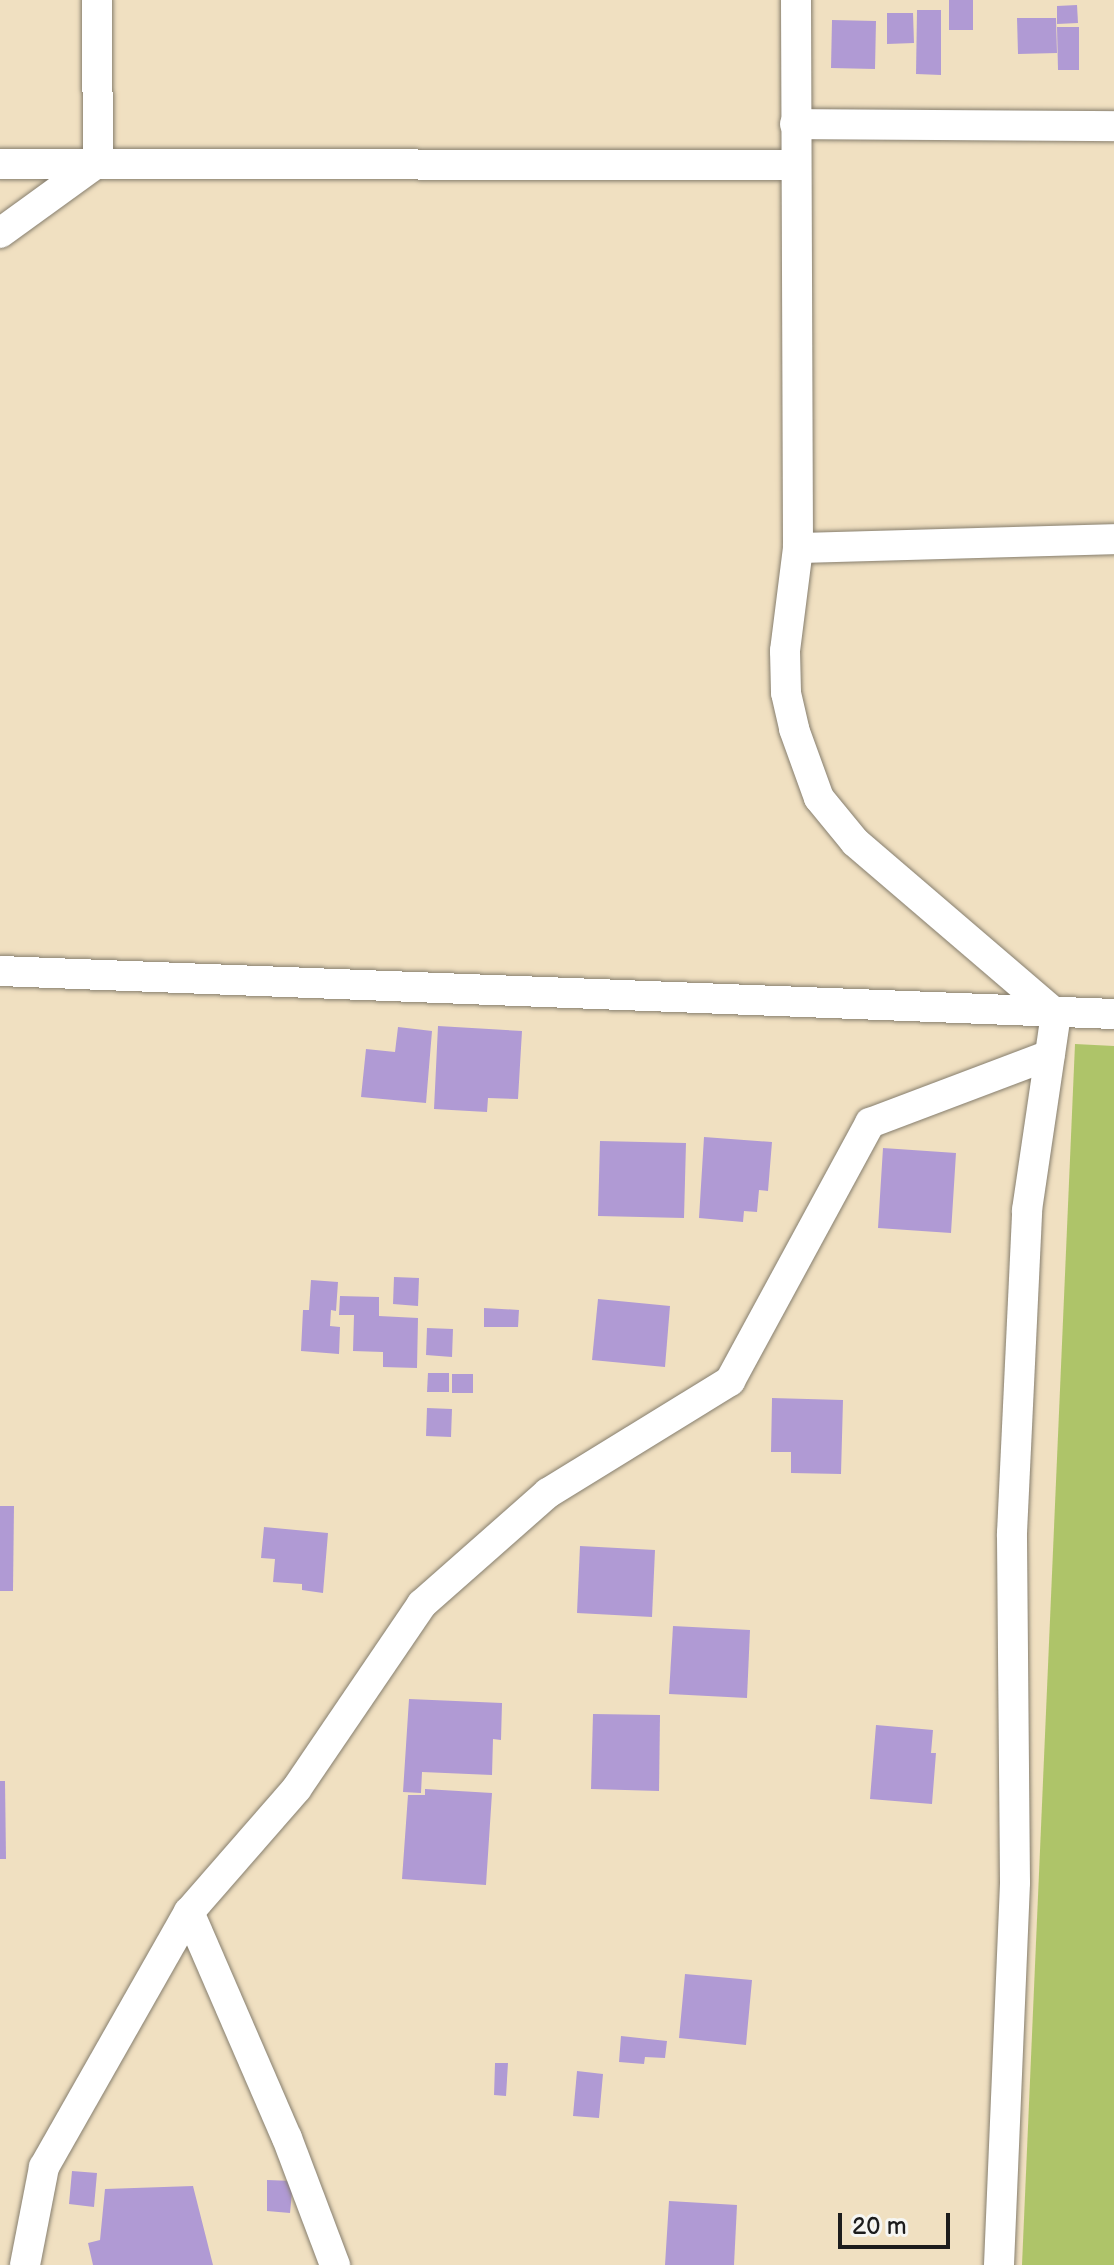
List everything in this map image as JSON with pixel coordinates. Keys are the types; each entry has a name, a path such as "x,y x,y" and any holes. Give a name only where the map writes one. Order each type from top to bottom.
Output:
{"street":[{"path":"97,0 98,162"},
{"path":"796,0 798,548 785,651 786,693 819,798 855,842 1056,1014"},
{"path":"795,124 1114,126"},
{"path":"0,233 98,162"},
{"path":"0,164 796,165"},
{"path":"798,548 1114,539"},
{"path":"0,971 1114,1014"},
{"path":"999,2265 1015,1882 1012,1533 1027,1210 1056,1014"},
{"path":"25,2265 44,2167 189,1912 297,1788 422,1604 548,1493 730,1381 870,1123 1050,1055"},
{"path":"189,1912 287,2138 335,2265"}],"green space":[{"path":"1075,1044 1114,1046 1114,2265 1022,2265"}],"building":[{"path":"949,0 973,0 973,30 949,30"},
{"path":"1077,5 1078,23 1057,24 1057,6"},
{"path":"917,10 941,10 941,75 916,74"},
{"path":"887,13 913,13 914,43 887,44"},
{"path":"1017,18 1056,18 1057,53 1018,54"},
{"path":"832,20 876,21 875,69 831,68"},
{"path":"1057,27 1079,27 1079,70 1058,70"},
{"path":"438,1026 522,1031 518,1099 488,1098 487,1112 434,1109"},
{"path":"398,1027 432,1031 426,1103 361,1097 366,1049 395,1052"},
{"path":"704,1137 772,1142 768,1191 759,1190 757,1212 744,1211 743,1222 699,1218"},
{"path":"600,1141 686,1143 684,1218 598,1216"},
{"path":"883,1148 956,1153 951,1233 878,1228"},
{"path":"394,1277 419,1278 418,1306 393,1304"},
{"path":"311,1280 338,1282 336,1311 331,1310 330,1326 340,1327 339,1354 301,1351 303,1310 309,1310"},
{"path":"340,1296 379,1297 379,1316 418,1318 417,1368 383,1367 383,1352 353,1351 354,1315 339,1315"},
{"path":"598,1299 670,1306 665,1367 592,1360"},
{"path":"484,1308 519,1310 518,1327 484,1327"},
{"path":"427,1328 453,1329 452,1357 426,1355"},
{"path":"428,1373 449,1373 449,1392 427,1392"},
{"path":"452,1374 473,1374 473,1393 452,1393"},
{"path":"772,1398 843,1400 841,1474 791,1473 791,1452 771,1452"},
{"path":"427,1408 452,1409 451,1437 426,1436"},
{"path":"0,1506 14,1506 13,1591 0,1591"},
{"path":"264,1527 328,1533 323,1593 302,1590 302,1584 273,1582 275,1559 261,1558"},
{"path":"580,1546 655,1550 652,1617 577,1613"},
{"path":"673,1626 750,1630 747,1698 669,1694"},
{"path":"409,1699 502,1703 501,1740 493,1739 492,1775 422,1772 421,1793 403,1792"},
{"path":"593,1714 660,1715 659,1791 591,1789"},
{"path":"876,1725 933,1730 931,1753 936,1753 932,1804 870,1799"},
{"path":"0,1781 5,1781 6,1859 0,1859"},
{"path":"425,1789 492,1793 486,1885 402,1879 408,1795 425,1795"},
{"path":"685,1974 752,1980 746,2045 679,2038"},
{"path":"621,2036 667,2041 665,2058 645,2057 644,2064 619,2062"},
{"path":"495,2063 508,2063 506,2096 494,2095"},
{"path":"577,2071 603,2074 599,2118 573,2116"},
{"path":"72,2171 97,2173 94,2207 69,2204"},
{"path":"267,2180 293,2181 290,2213 267,2211"},
{"path":"193,2186 213,2265 93,2265 88,2243 100,2240 105,2189"},
{"path":"669,2201 737,2205 734,2265 665,2265"}]}
